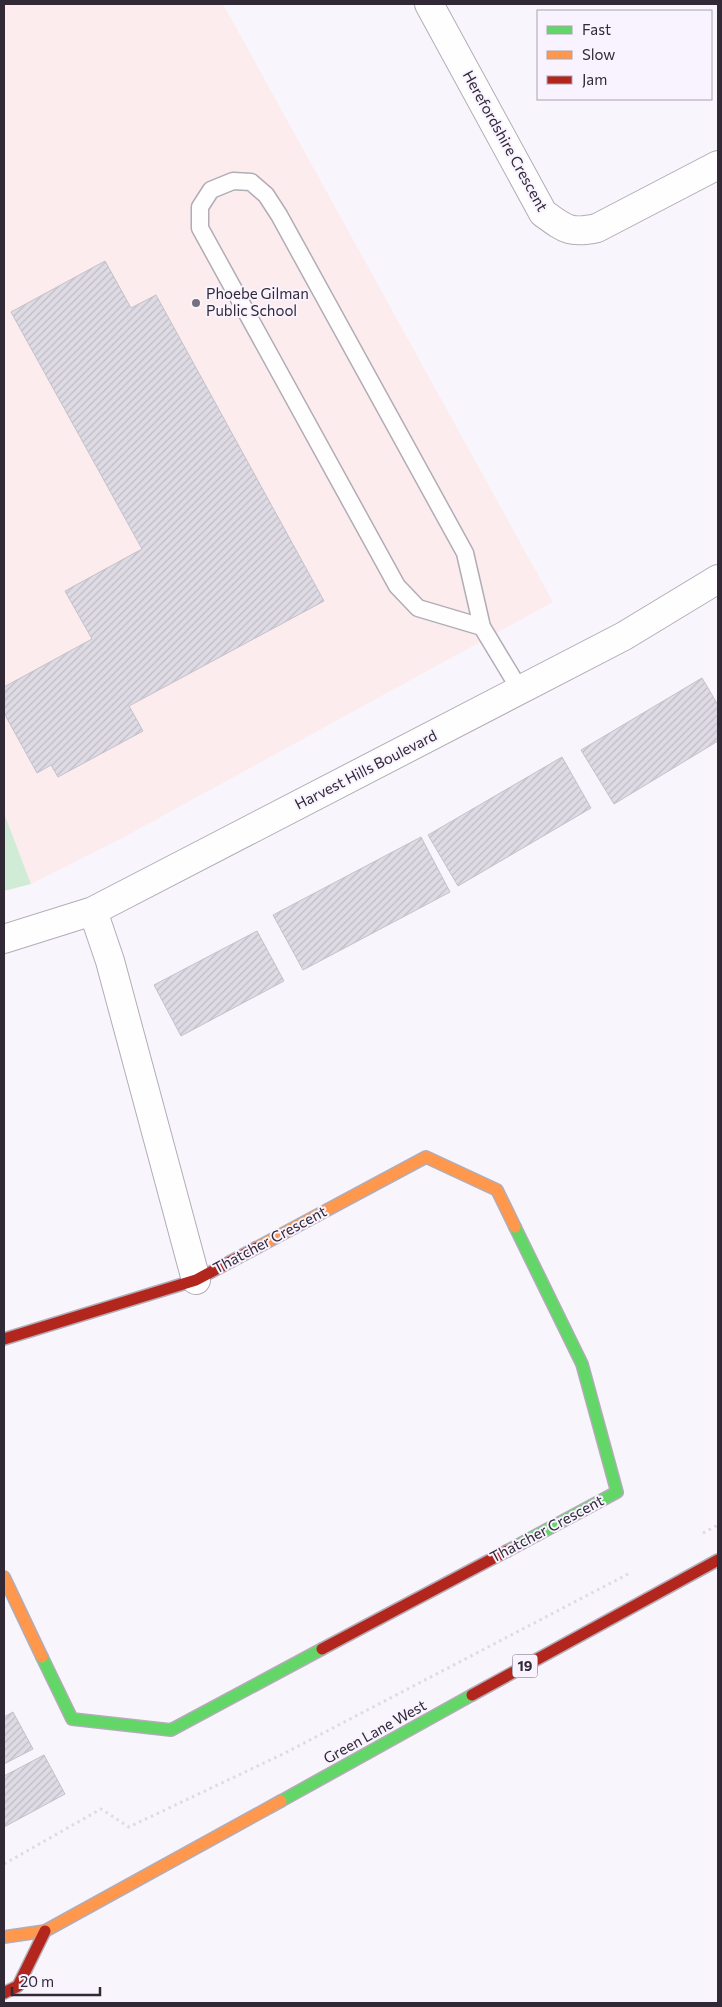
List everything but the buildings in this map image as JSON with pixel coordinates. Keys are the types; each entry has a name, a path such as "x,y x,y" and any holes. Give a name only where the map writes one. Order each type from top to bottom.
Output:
{"street":[{"name":"Herefordshire Crescent","path":"429,4 543,213 561,226 579,232 598,228 718,165"},
{"name":"Harvest Hills Boulevard","path":"4,939 93,911 624,636 718,579"},
{"name":"Thatcher Crescent","path":"93,911 108,956 196,1280"},
{"name":"Thatcher Crescent","path":"4,1339 196,1280 426,1157 497,1190 582,1364 617,1492 171,1730 72,1719 4,1576"},
{"name":"Green Lane West","path":"4,1937 45,1931 718,1560"},
{"path":"4,1993 18,1986 45,1931"}],"lane":[{"path":"482,627 418,608 397,586 200,228 200,207 211,190 233,181 251,182 266,195 279,215 465,554 482,627 520,690"}],"path":[{"path":"702,1534 718,1525"},
{"path":"4,1864 101,1809 129,1827 285,1753 634,1571"}],"shaded area":[{"name":"Phoebe Gilman Public School","path":"4,4 223,4 553,602 124,837 31,884 4,813"}],"green space":[{"path":"4,813 31,884 4,891"}],"traffic: fast":[{"path":"507,1551 617,1492 582,1364 515,1227"},
{"path":"42,1657 72,1719 171,1730 322,1649"},
{"path":"281,1801 472,1695"}],"traffic: slow":[{"path":"256,1248 426,1157 497,1190 515,1227"},
{"path":"4,1577 42,1657"},
{"path":"4,1937 45,1931 281,1801"}],"traffic: jam":[{"path":"4,1339 196,1280 256,1248"},
{"path":"322,1649 507,1551"},
{"path":"472,1695 718,1560"},
{"path":"4,1993 18,1986 45,1931"}],"place":[{"name":"Phoebe Gilman Public School","path":"196,303"}]}
